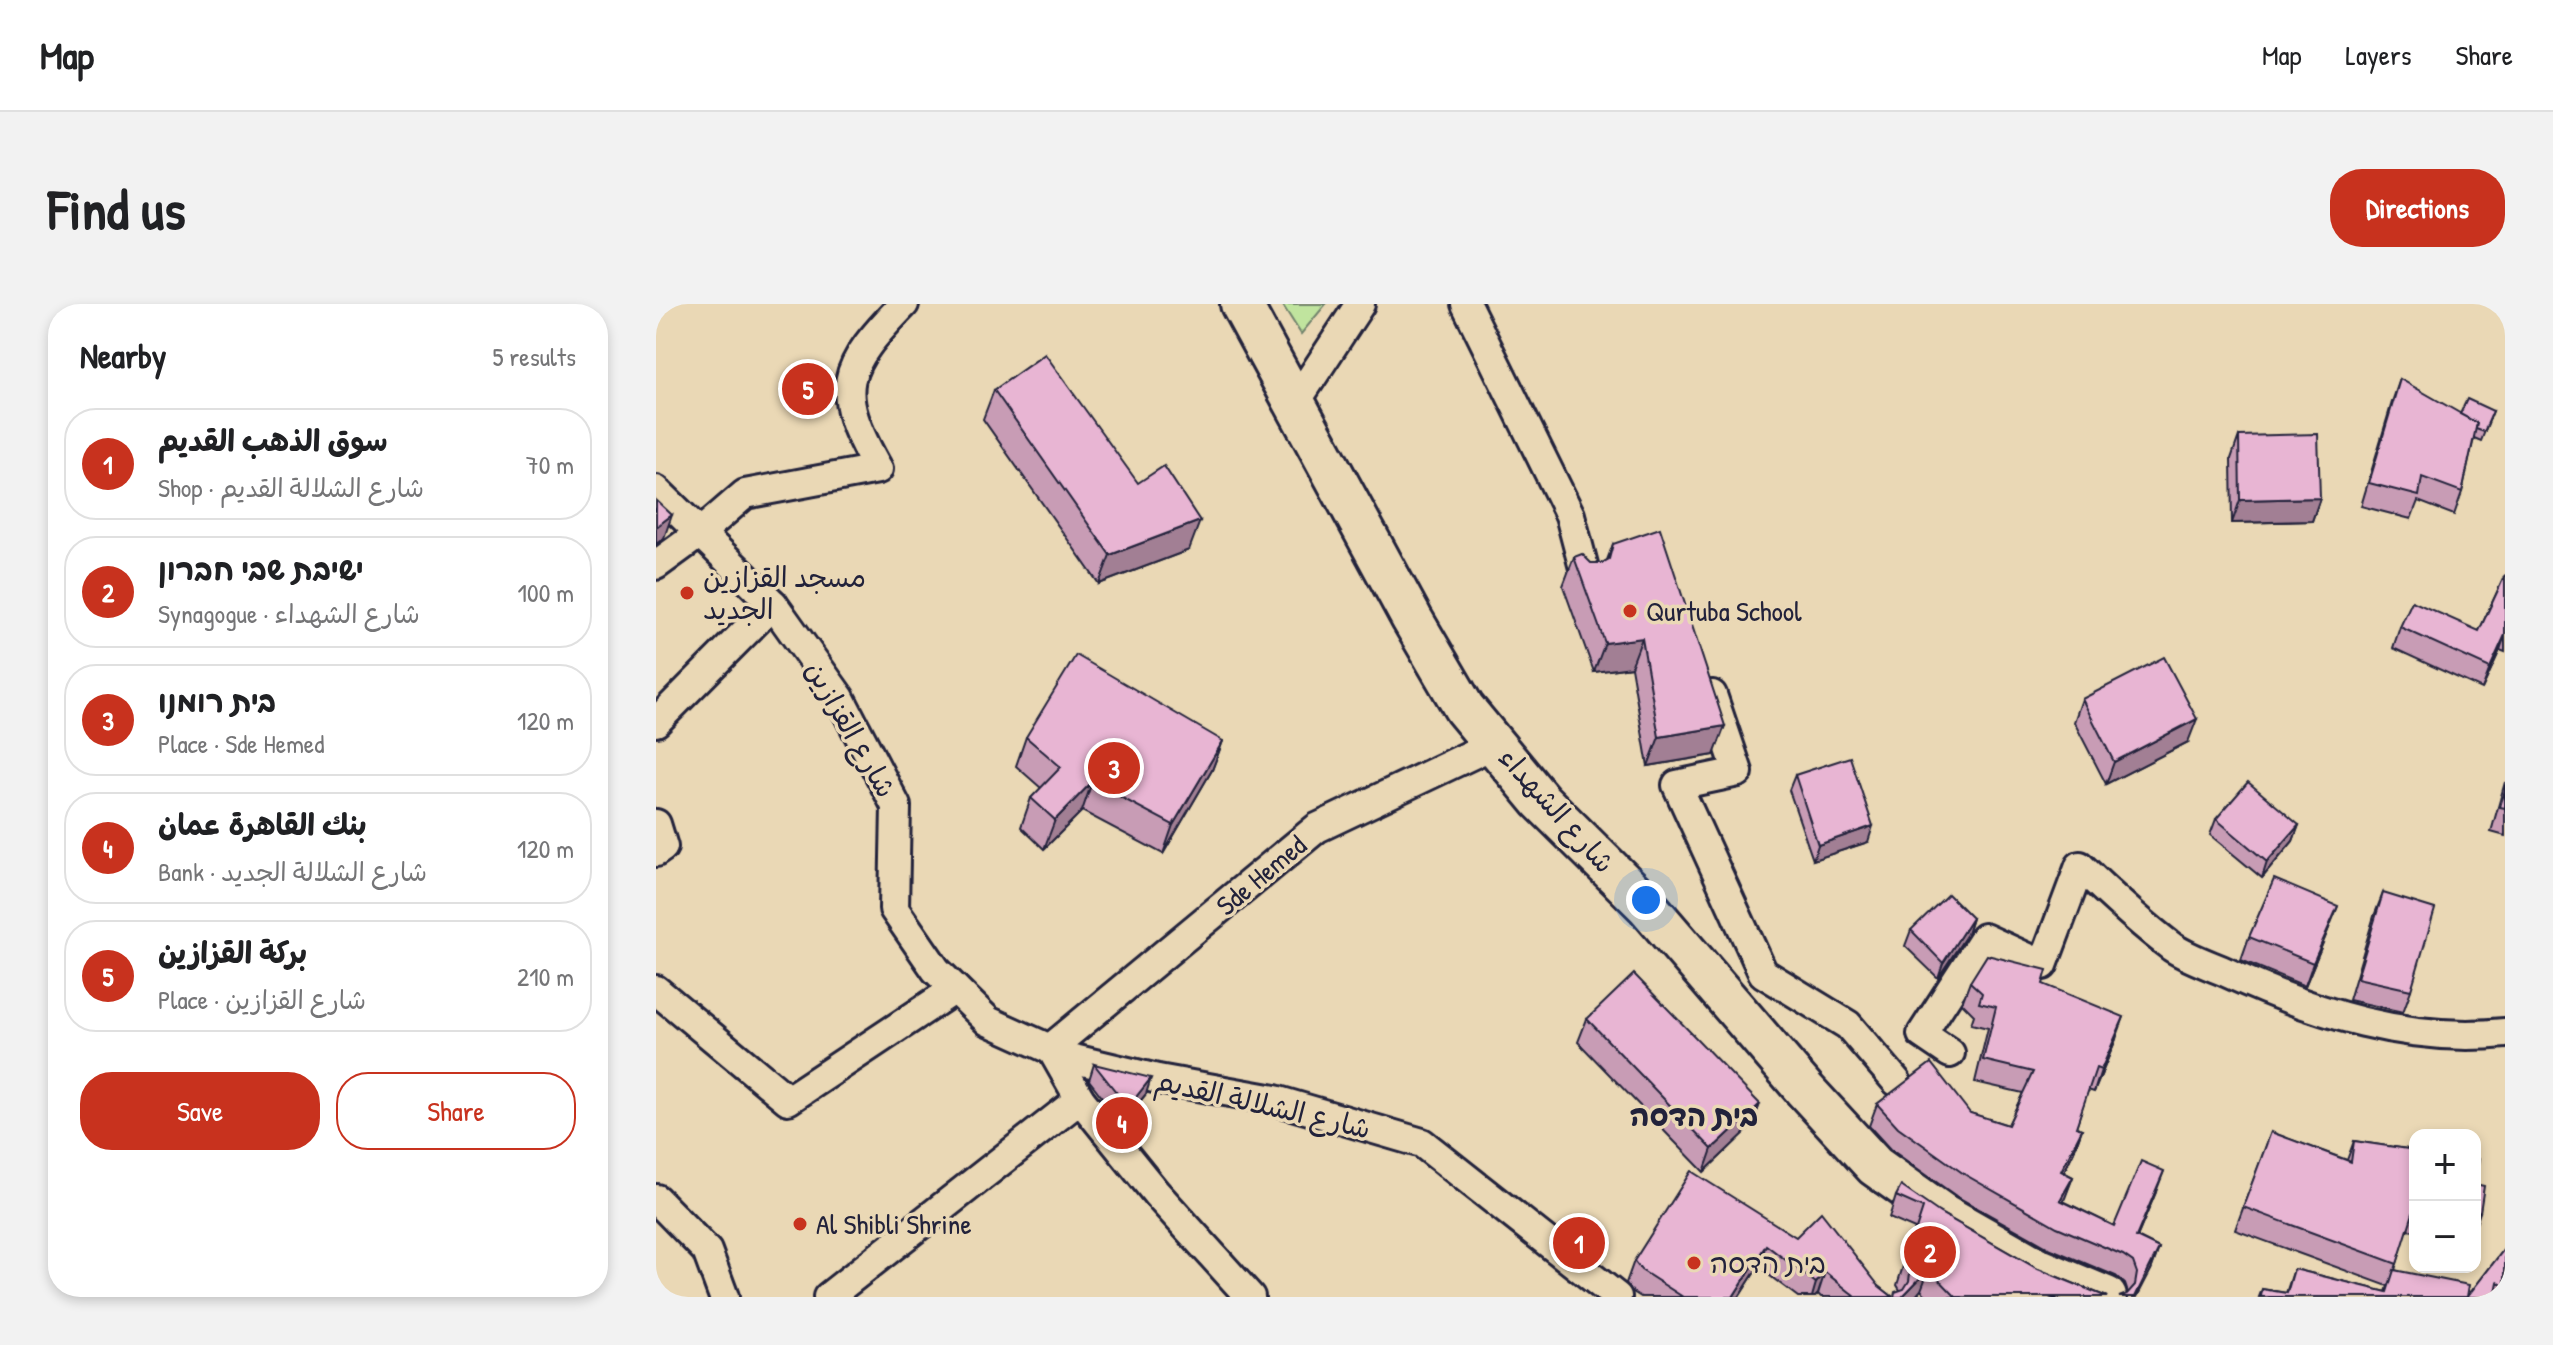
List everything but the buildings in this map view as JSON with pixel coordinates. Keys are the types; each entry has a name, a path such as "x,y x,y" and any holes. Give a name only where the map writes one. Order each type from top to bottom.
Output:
{"street":[{"path":"656,565 700,533 745,494 878,469 858,434 848,399 853,365 875,334 904,304"},
{"name":"شارع الشهداء","path":"1241,304 1412,619 1464,708 1541,801 1647,906 1805,1090 1875,1166 1944,1215 2039,1269 2106,1297"},
{"path":"1295,403 1360,304"},
{"path":"1466,304 1570,515 1586,576"},
{"name":"شارع القزازين","path":"656,490 773,604 840,698 896,806 894,909 936,970 988,1021 1051,1048"},
{"path":"656,722 773,604"},
{"path":"1703,668 1738,772 1677,785 1763,973 1848,1025 1896,1081"},
{"name":"Sde Hemed","path":"1051,1048 1317,828 1496,743"},
{"path":"656,824 663,847 656,852"},
{"path":"1950,1053 1922,1034 1984,938 2043,965 2080,866 2174,948 2323,1012 2371,1025 2468,1037 2505,1033"},
{"path":"656,990 788,1100 955,989"},
{"path":"1051,1048 1080,1099 1156,1193 1250,1297"},
{"name":"شارع الشلالة القديم","path":"1051,1048 1070,1058 1143,1075 1275,1100 1422,1143 1617,1297"},
{"path":"828,1297 1080,1099"},
{"path":"656,1199 707,1251 724,1297"}],"green space":[{"path":"1282,304 1326,304 1301,334"}],"place":[{"name":"بركة القزازين","path":"808,389"},
{"name":"مسجد القزازين الجديد","path":"687,593"},
{"name":"Qurtuba School","path":"1630,611"},
{"name":"בית רומנו","path":"1114,768"},
{"name":"بنك القاهرة عمان","path":"1122,1123"},
{"name":"Al Shibli Shrine","path":"800,1224"},
{"name":"سوق الذهب القديم","path":"1579,1243"},
{"name":"ישיבת שבי חברון","path":"1930,1252"},
{"name":"בית הדסה","path":"1694,1263"}],"district":[{"name":"בית הדסה","path":"1694,1116"}]}
